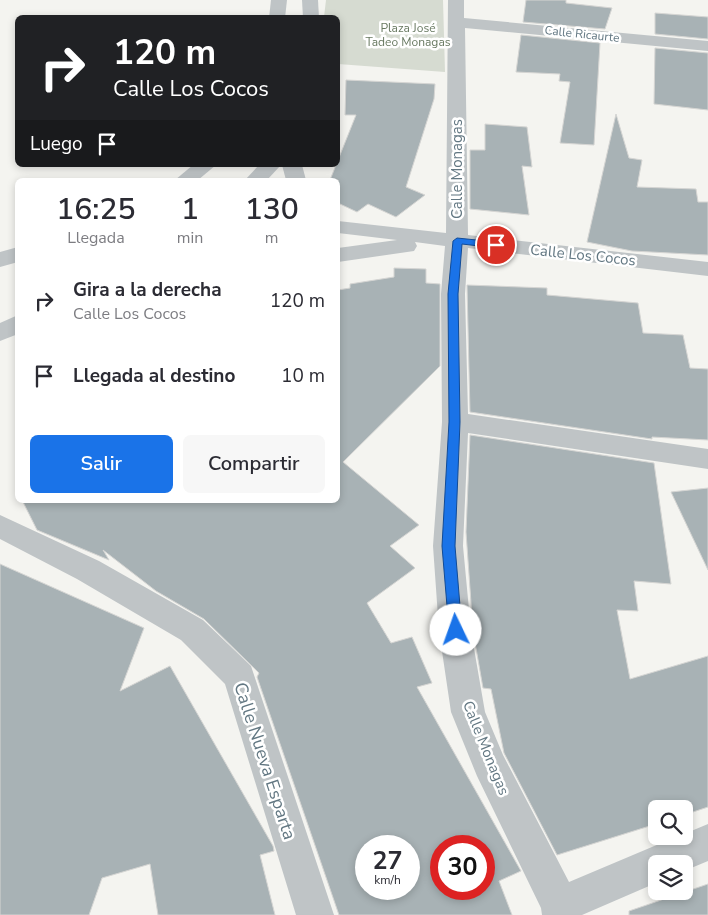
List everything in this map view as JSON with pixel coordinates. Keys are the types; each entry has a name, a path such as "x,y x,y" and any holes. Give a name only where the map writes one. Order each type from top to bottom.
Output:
{"street":[{"path":"278,15 279,0"},
{"path":"310,0 311,15"},
{"name":"Calle Ricaurte","path":"456,11 708,46"},
{"name":"Calle Monagas","path":"456,11 457,241 453,294 455,422 448,546 458,650 468,712 490,764 560,910"},
{"path":"188,178 203,167"},
{"path":"257,178 269,167"},
{"path":"340,216 383,228 457,241"},
{"path":"340,227 457,241"},
{"path":"340,255 457,241"},
{"name":"Calle Los Cocos","path":"457,241 707,271"},
{"path":"0,260 15,255"},
{"path":"0,334 15,325"},
{"path":"0,334 15,331"},
{"path":"455,422 708,459"},
{"name":"Calle Nueva Esparta","path":"0,526 88,570 192,630 239,676 315,915"},
{"path":"560,910 708,842"}],"green space":[{"name":"Plaza José Tadeo Monagas","path":"326,0 443,0 445,72 340,64 340,15 324,15"}],"building":[{"path":"526,0 566,0 566,3 612,8 605,29 523,22"},
{"path":"655,13 708,17 708,39 655,34"},
{"path":"521,35 600,43 594,145 560,143 570,82 559,81 560,74 516,72"},
{"path":"655,48 708,53 708,110 654,104"},
{"path":"346,80 435,84 434,99 406,187 425,195 396,217 368,204 357,212 340,204 340,178 331,178 335,167 340,167 340,155 356,115 345,115"},
{"path":"616,114 629,158 642,160 637,187 696,189 698,202 708,202 708,255 632,251 587,242"},
{"path":"485,124 527,127 532,167 522,166 529,215 470,209 470,150 485,150"},
{"path":"394,268 426,269 426,283 440,284 440,366 343,462 419,525 390,546 415,568 367,603 391,643 412,637 432,683 417,687 521,871 499,881 512,915 339,915 257,677 259,673 204,619 156,591 103,550 109,560 37,530 24,503 340,503 340,290 350,288 350,284 394,277"},
{"path":"467,285 547,288 547,295 638,303 643,333 683,335 690,368 708,369 708,440 652,437 652,439 470,412"},
{"path":"470,435 654,463 671,584 634,581 638,611 617,610 630,679 708,656 708,807 693,812 693,800 648,800 648,827 557,855 504,753 491,689 483,688 473,631 466,532"},
{"path":"708,488 708,570 671,492"},
{"path":"0,564 144,628 120,691 170,666 273,846 274,851 260,855 275,915 158,915 150,864 102,878 89,915 0,915"},
{"path":"708,884 708,915 629,915 629,911 661,900 693,900 693,889"}],"route":[{"path":"456,630 454,589 448,546 455,422 453,294 457,241 496,245"}]}
